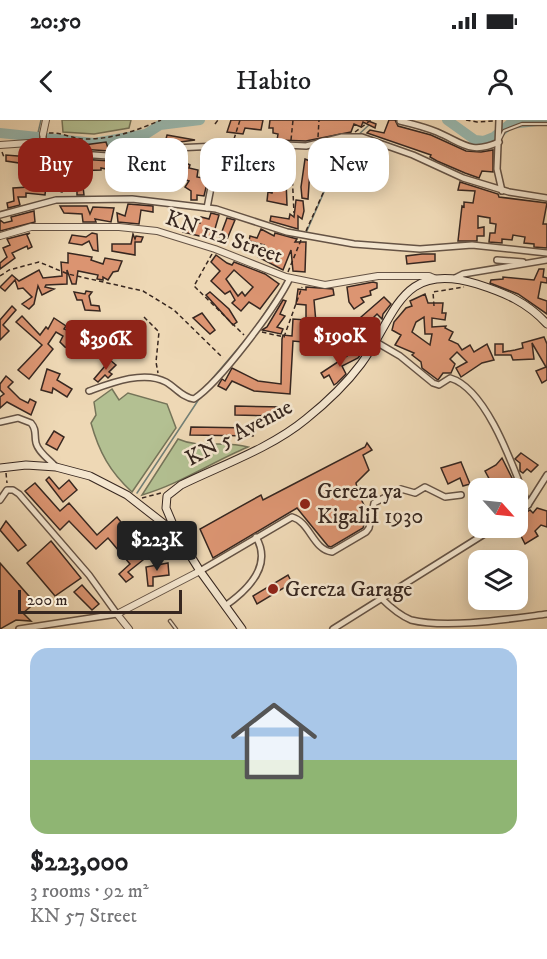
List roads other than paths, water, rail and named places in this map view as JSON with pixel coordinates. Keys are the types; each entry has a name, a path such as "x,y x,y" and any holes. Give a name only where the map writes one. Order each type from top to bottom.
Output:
{"main road":[{"name":"KN 5 Avenue","path":"177,534 165,501 173,490 284,434 305,420 350,378 376,342 391,310 400,298 413,288 436,279 455,278 490,287 518,299 536,312 547,324"},
{"path":"3,467 56,466 90,476 136,501 177,534 200,571 242,629"}],"street":[{"path":"43,138 46,120"},
{"path":"498,120 497,169 502,190"},
{"path":"400,121 436,131 473,149 485,148 499,142"},
{"path":"296,147 318,145 349,136 373,140 463,178 502,190 547,198"},
{"path":"0,145 18,146"},
{"path":"93,154 108,156 161,149 200,148"},
{"path":"207,208 211,192"},
{"path":"0,215 27,206 66,199 132,199 207,208 244,216 303,235 372,246 420,249 472,245 547,253"},
{"name":"KN 112 Street","path":"0,236 30,227 119,227 156,231 214,249 288,278 326,285 378,276 429,276 436,279"},
{"path":"497,260 528,262"},
{"path":"455,278 463,274 493,271 528,262 547,260"},
{"path":"89,391 124,380 160,379 187,398 194,399 211,383 256,330 288,278"},
{"path":"376,342 400,356 433,383 439,385 450,378 456,379 478,400 517,478"},
{"path":"0,422 18,418 31,423 36,431 36,443 39,450 56,466"},
{"path":"528,506 547,475"},
{"path":"19,629 117,614 200,571 292,517 304,524 323,550 332,552 366,532 369,528 374,503 401,489 415,493 424,487 445,497 460,495"},
{"path":"0,500 7,490 13,490 19,494 89,574 129,629"},
{"path":"225,606 244,591 257,572 263,551 256,537"},
{"path":"333,629 478,538"},
{"path":"381,598 399,614 423,624 465,625 547,614"}],"lane":[{"path":"499,142 504,131 509,128 522,124 547,124"},
{"path":"170,621 176,629"}],"waterway":[{"path":"37,137 41,120"},
{"path":"0,133 94,143 146,134 160,125 200,120"},
{"path":"447,120 475,140 484,141 494,137 510,124 547,120"},
{"path":"357,136 369,125"},
{"path":"306,233 324,192"},
{"path":"212,379 252,332 277,295"},
{"path":"137,493 201,396"}],"place":[{"name":"Gereza ya KigaliI 1930","path":"305,504"},
{"name":"Gereza Garage","path":"273,589"}]}
